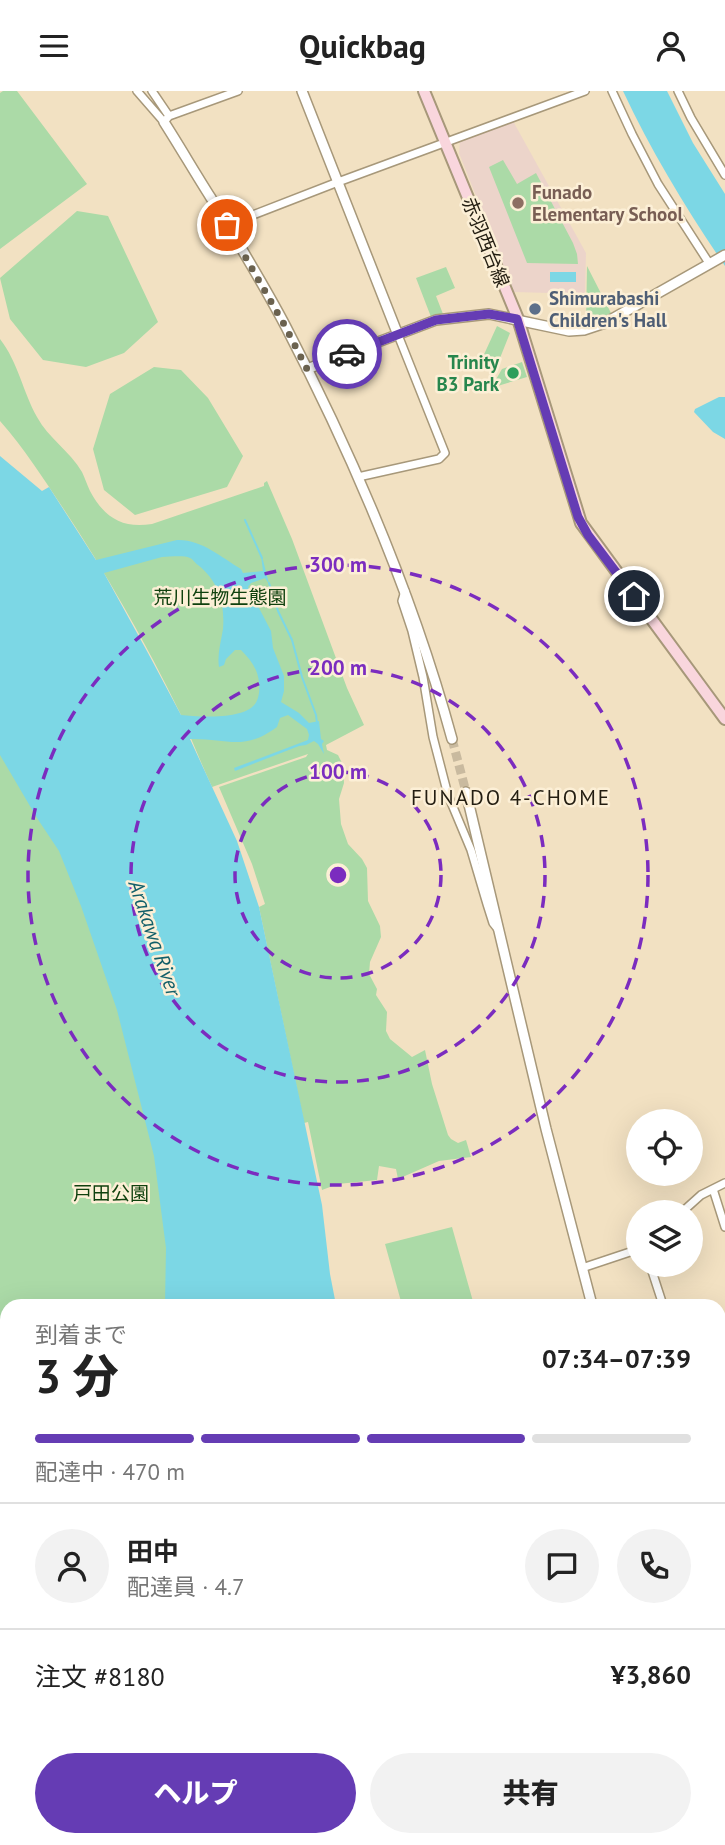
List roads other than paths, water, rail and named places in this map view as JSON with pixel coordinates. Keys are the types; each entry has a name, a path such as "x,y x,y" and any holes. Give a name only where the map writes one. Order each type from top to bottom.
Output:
{"main road":[{"name":"赤羽西台線","path":"424,91 517,319 581,523 725,719"}],"street":[{"path":"137,91 167,119"},
{"path":"152,91 285,326 358,477 405,591 452,739"},
{"path":"302,91 445,453 439,459 358,477"},
{"path":"227,225 584,91"},
{"path":"612,91 658,184 710,263"},
{"path":"678,91 725,175"},
{"path":"167,119 234,92"},
{"path":"307,369 436,320 489,314 561,330 592,328 606,323 725,255"},
{"path":"405,591 402,601 423,677 433,737 448,795 471,850 493,923 501,934"},
{"path":"466,792 546,1129 590,1299"},
{"path":"695,1200 725,1183"},
{"path":"713,1189 725,1227"},
{"path":"582,1268 626,1253"},
{"path":"654,1277 661,1299"}],"water":[{"path":"623,91 667,91 693,143 725,194 725,266 671,181"},
{"path":"550,272 576,272 576,282 550,282"},
{"path":"719,397 725,397 725,439 713,432 694,412"},
{"name":"Arakawa River","path":"0,456 42,491 49,487 96,560 186,540 218,554 243,573 263,571 261,556 263,560 269,584 265,578 251,583 248,587 271,631 273,648 284,676 281,702 309,723 319,721 324,754 314,741 235,771 234,768 308,740 307,729 288,715 280,718 277,727 265,735 244,742 190,739 237,841 259,907 322,1205 335,1299 165,1299 166,1248 154,1156 117,1010 59,851 0,755","holes":["162,557 191,559 211,579 222,602 223,629 219,667 224,665 235,650 241,650 257,673 258,697 249,709 241,713 220,716 181,715 104,573"]}],"waterway":[{"path":"245,520 262,558"},
{"path":"269,583 278,611 292,640 317,723"}],"tunnel":[{"path":"452,739 466,792"}],"place":[{"name":"Funado Elementary School","path":"518,203"},
{"name":"Shimurabashi Children's Hall","path":"535,309"},
{"name":"Trinity B3 Park","path":"513,373"}],"district":[{"name":"FUNADO 4-CHOME","path":"511,797"}],"park label":[{"name":"荒川生物生態園","path":"220,597"},
{"name":"戸田公園","path":"111,1193"}]}
